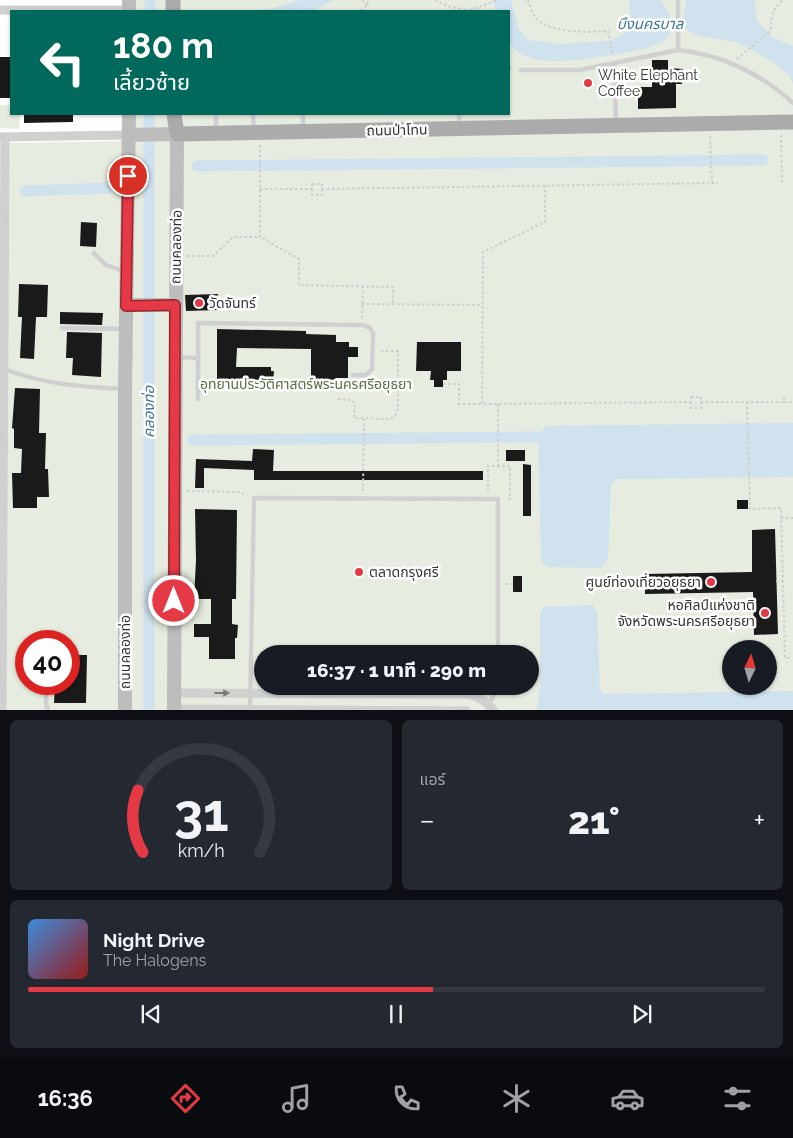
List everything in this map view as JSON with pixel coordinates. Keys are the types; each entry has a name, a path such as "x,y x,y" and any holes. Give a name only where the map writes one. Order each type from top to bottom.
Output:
{"main road":[{"name":"ถนนคลองท่อ","path":"171,135 174,115"},
{"name":"ถนนป่าโทน","path":"171,135 303,132 459,121 616,126 787,122"}],"street":[{"path":"0,10 129,7"},
{"name":"ถนนคลองท่อ","path":"124,710 125,389 126,329 130,305 127,272 132,135 129,115"},
{"name":"ถนนคลองท่อ","path":"171,135 175,256 172,305 175,357 174,710"},
{"name":"ถนนป่าโทน","path":"2,137 171,135"},
{"path":"2,137 2,710"},
{"path":"130,305 172,305"},
{"path":"174,693 468,694 480,697 490,708"},
{"path":"174,710 466,710"}],"lane":[{"path":"678,0 678,50"},
{"path":"521,70 580,70 614,61 678,50 707,55 745,70 776,89 793,103"},
{"path":"614,61 616,126"},
{"path":"216,115 216,134"},
{"path":"254,115 254,133"},
{"path":"303,115 303,132"},
{"path":"94,253 106,265 127,272"},
{"path":"198,399 198,323 362,325 370,327 373,333 372,369 366,375 353,375"},
{"path":"62,328 126,329"},
{"path":"175,357 198,358"},
{"path":"2,369 26,378 83,388 125,389"},
{"path":"250,709 254,498 498,499 498,645"},
{"path":"46,695 48,710"},
{"path":"490,708 494,695"}],"path":[{"path":"362,0 367,5"},
{"path":"362,10 367,5 368,0"},
{"path":"436,0 448,6 466,10"},
{"path":"472,10 498,0"},
{"path":"528,0 535,17 543,24 555,28 585,32 608,31 614,61"},
{"path":"746,51 772,30 772,12 775,6 783,0"},
{"path":"782,182 787,122"},
{"path":"711,148 712,183"},
{"path":"260,156 260,237"},
{"path":"322,189 718,183"},
{"path":"312,184 322,184 322,195 312,195 312,189 312,184"},
{"path":"482,404 483,252 545,222 545,185"},
{"path":"260,189 312,189"},
{"path":"175,256 213,256 233,237 260,237 299,259 299,285 393,286 393,305"},
{"path":"362,325 363,286"},
{"path":"362,304 482,306"},
{"path":"338,399 352,400 355,404 354,418 389,419 396,416 398,410 398,351 372,351"},
{"path":"443,384 459,384 459,404 691,402"},
{"path":"784,395 784,402"},
{"path":"691,397 701,397 701,402 701,408 691,408 691,397"},
{"path":"701,402 793,402"},
{"path":"748,402 750,509 781,508 785,658 790,658"},
{"path":"498,404 498,466"},
{"path":"363,498 364,419"},
{"path":"488,499 488,466 510,466 510,499 498,499"},
{"path":"174,490 239,492 254,498"},
{"path":"781,518 793,518"},
{"path":"776,581 783,581"},
{"path":"627,584 645,584"}],"green space":[{"name":"อุทยานประวัติศาสตร์พระนครศรีอยุธยา","path":"135,0 793,0 793,710 0,710 0,143 134,141 134,115 510,115 510,10 134,10"},
{"path":"0,105 10,105 10,115 20,115 19,129 0,128"}],"water":[{"path":"298,0 333,0 315,10 263,10"},
{"name":"บึงนครบาล","path":"493,0 511,0 519,29 528,40 560,44 610,41 631,29 629,0 661,0 669,13 671,32 665,40 655,45 626,53 573,60 539,60 525,56 513,48 510,42 510,10 496,10"},
{"name":"บึงนครบาล","path":"686,0 755,0 757,21 772,37 793,46 793,84 789,75 774,63 740,43 701,36 686,30 683,20"},
{"path":"793,423 793,477 617,479 611,486 608,559 602,568 547,567 541,560 538,437 546,426"},
{"path":"592,605 597,612 600,689 603,694 722,692 722,695 778,695 778,691 793,691 793,710 537,710 540,687 540,614 543,607"}],"building":[{"path":"0,57 10,57 10,98 0,98"},
{"path":"652,60 668,60 668,68 683,69 682,84 676,84 676,108 638,109 638,87 652,87"},
{"path":"24,115 73,115 73,122 24,123"},
{"path":"81,222 97,223 96,247 80,246"},
{"path":"19,284 48,285 47,317 36,317 34,359 20,358 22,317 18,317"},
{"path":"218,294 218,310 186,311 185,295"},
{"path":"60,312 103,313 102,325 60,324"},
{"path":"217,329 306,331 306,334 336,335 336,342 349,342 349,347 358,347 358,357 348,357 348,378 336,378 336,384 311,384 311,349 237,348 236,367 271,367 271,371 274,371 273,383 217,385"},
{"path":"67,332 102,333 101,377 72,375 73,358 66,358"},
{"path":"417,342 461,342 461,371 447,371 447,380 443,380 443,387 434,387 434,380 430,380 431,371 416,371"},
{"path":"15,388 40,389 39,433 46,433 45,469 48,469 49,497 37,497 37,508 13,508 12,473 21,473 22,449 14,448 14,429 12,428"},
{"path":"253,449 274,450 273,471 483,471 483,480 254,480 254,470 204,468 204,488 195,488 196,459 252,461"},
{"path":"506,450 525,450 525,461 506,461"},
{"path":"523,464 531,465 531,516 523,516"},
{"path":"737,500 748,500 748,509 737,509"},
{"path":"195,509 237,510 236,599 232,599 232,624 238,625 237,638 235,638 235,659 209,659 209,637 194,637 194,624 211,624 211,599 194,599 196,560"},
{"name":"ศูนย์ท่องเที่ยวอยุธยา","path":"775,529 778,634 754,635 753,592 645,594 645,574 752,572 752,530"},
{"path":"513,576 522,576 522,592 513,592"},
{"path":"80,655 87,655 86,703 54,703 54,695 80,695"}],"waterway":[{"name":"คลองท่อ","path":"150,0 150,10"},
{"name":"คลองท่อ","path":"149,115 149,710"},
{"path":"197,166 763,160"},
{"path":"25,191 109,188"},
{"path":"193,440 550,437 553,439"}],"place":[{"name":"White Elephant Coffee","path":"588,83"},
{"name":"วัดจันทร์","path":"199,303"},
{"name":"ตลาดกรุงศรี","path":"359,572"},
{"name":"ศูนย์ท่องเที่ยวอยุธยา","path":"711,582"},
{"name":"หอศิลป์แห่งชาติ จังหวัดพระนครศรีอยุธยา","path":"765,613"}],"route":[{"path":"128,176 126,306 175,305 174,601"}]}
